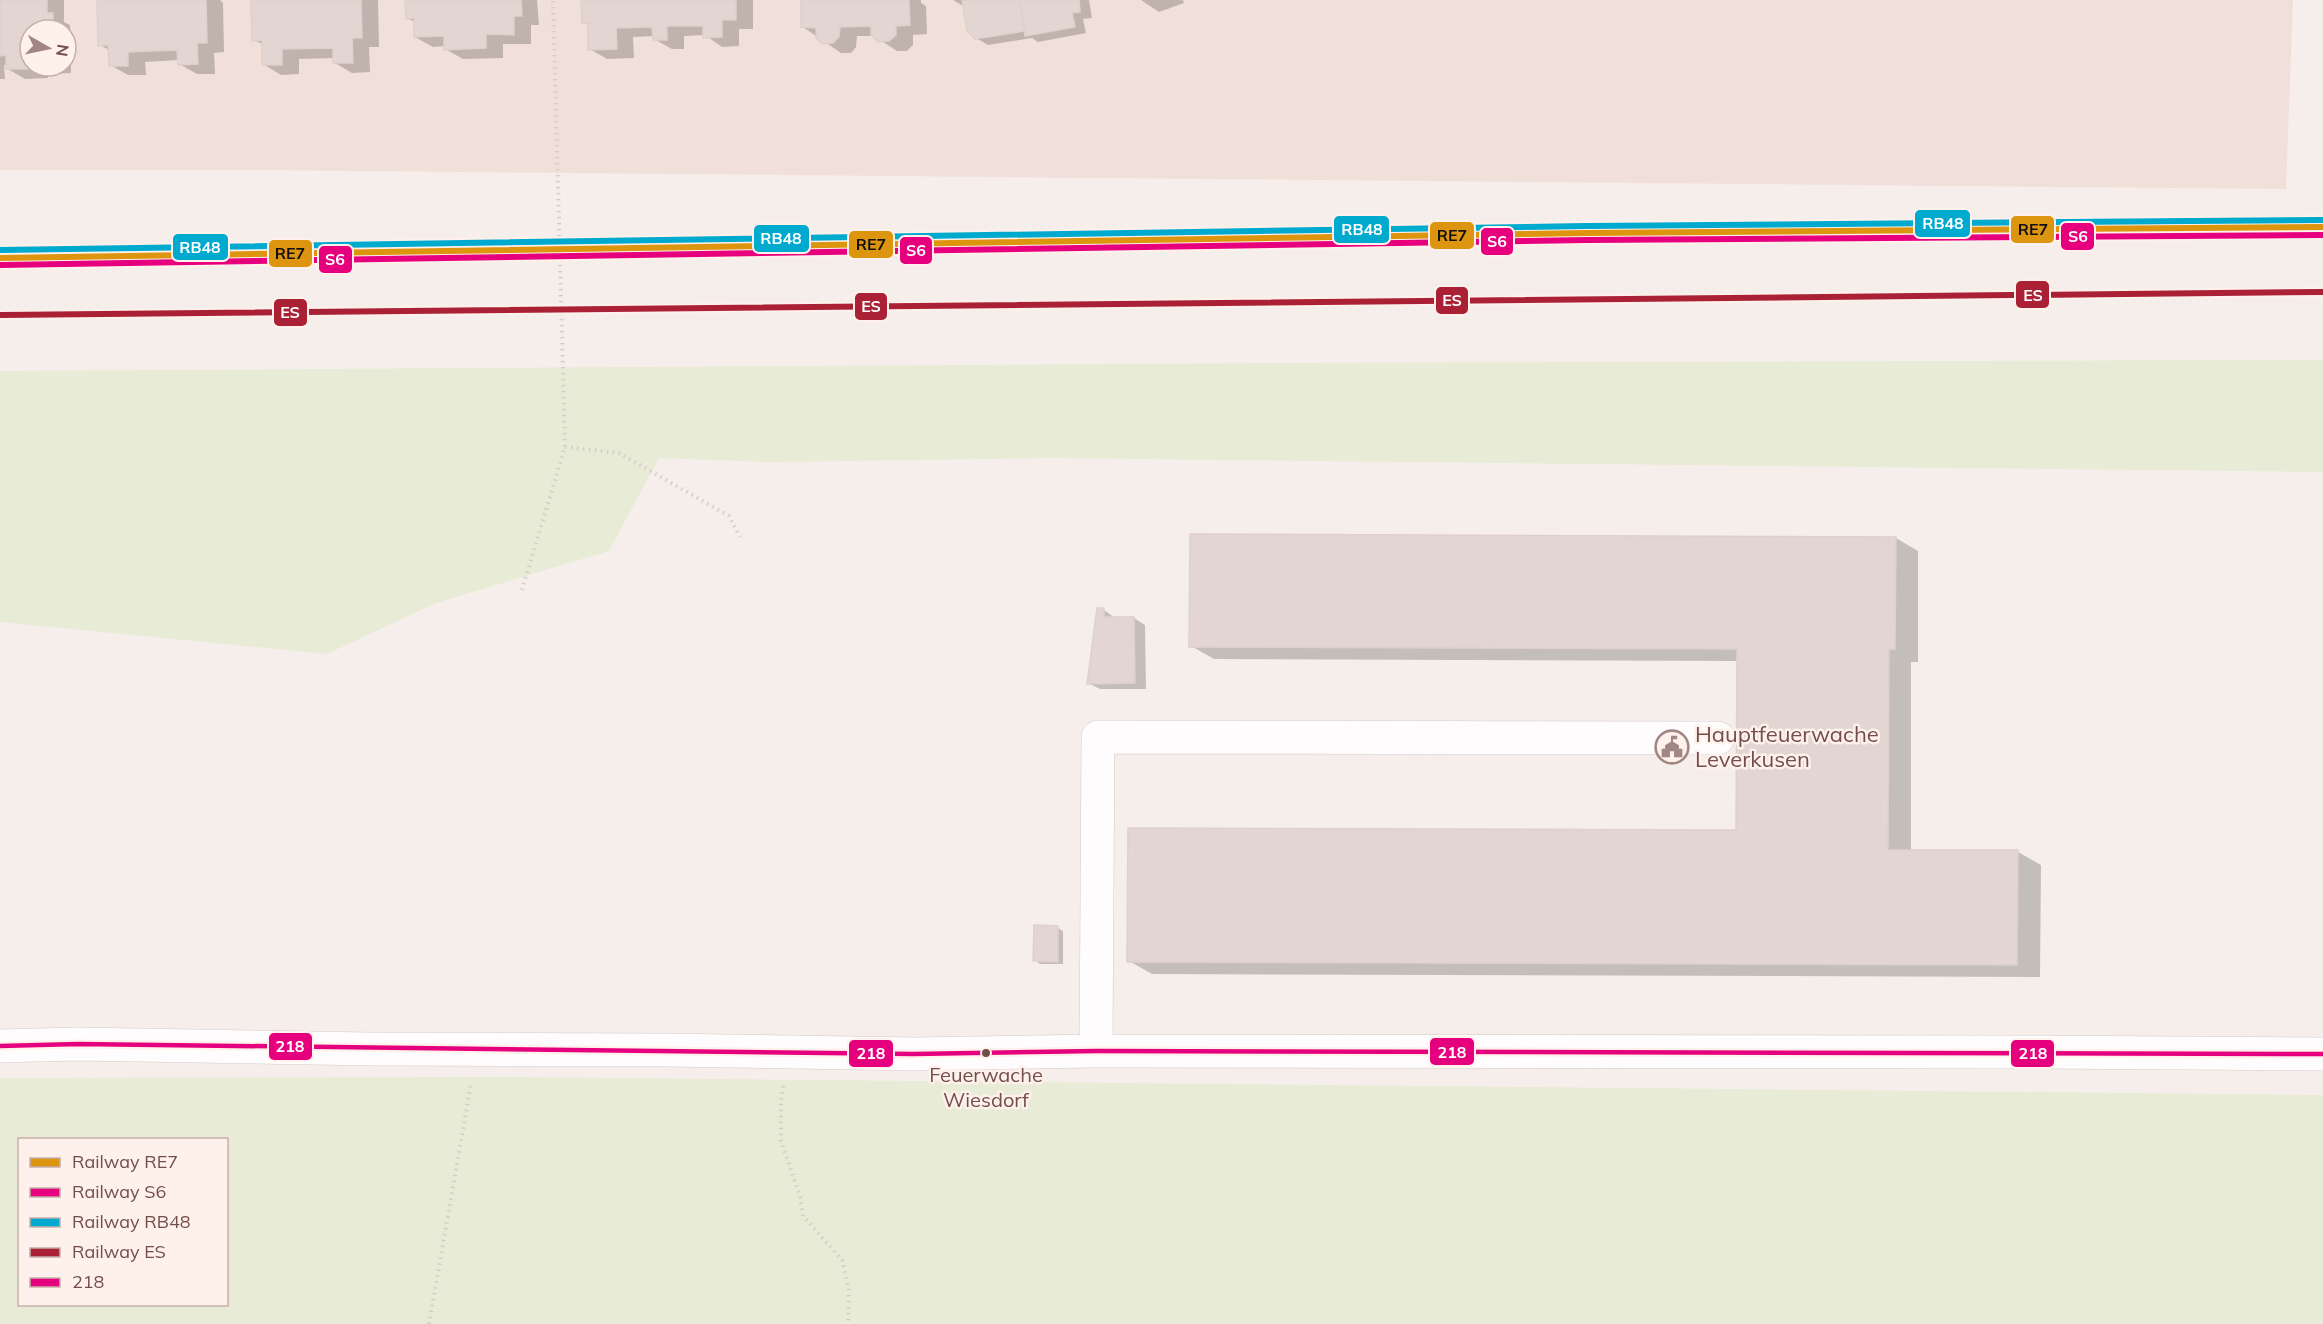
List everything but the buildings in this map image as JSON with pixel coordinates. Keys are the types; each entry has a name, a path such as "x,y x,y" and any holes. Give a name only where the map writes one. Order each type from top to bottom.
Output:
{"street":[{"path":"1096,1052 1098,737 1718,738"},
{"path":"0,1046 78,1044 914,1054 1096,1052 2323,1054"}],"path":[{"path":"522,590 565,447 553,0"},
{"path":"565,447 619,453 729,516 740,537"},
{"path":"429,1324 472,1078"},
{"path":"784,1080 781,1101 781,1141 800,1196 803,1216 842,1260 849,1290 848,1324"}],"shaded area":[{"path":"0,0 2293,0 2286,189 254,170 0,170"}],"green space":[{"path":"2323,360 2323,472 1052,458 772,462 659,458 609,551 436,603 327,654 0,622 0,371 1281,363"},
{"path":"509,1077 2323,1095 2323,1324 0,1324 0,1078"}],"rail line":[{"name":"RB48","path":"0,250 1587,226 2323,220"},
{"name":"RE7","path":"0,258 1587,233 2323,227"},
{"name":"S6","path":"0,265 1587,240 2323,235"},
{"name":"ES","path":"0,315 2323,292"}],"transit line":[{"name":"218","path":"0,1046 78,1044 914,1054 1096,1051 2323,1054"}],"place":[{"name":"Hauptfeuerwache Leverkusen","path":"1672,747"},
{"name":"Feuerwache Wiesdorf","path":"986,1053"}]}
